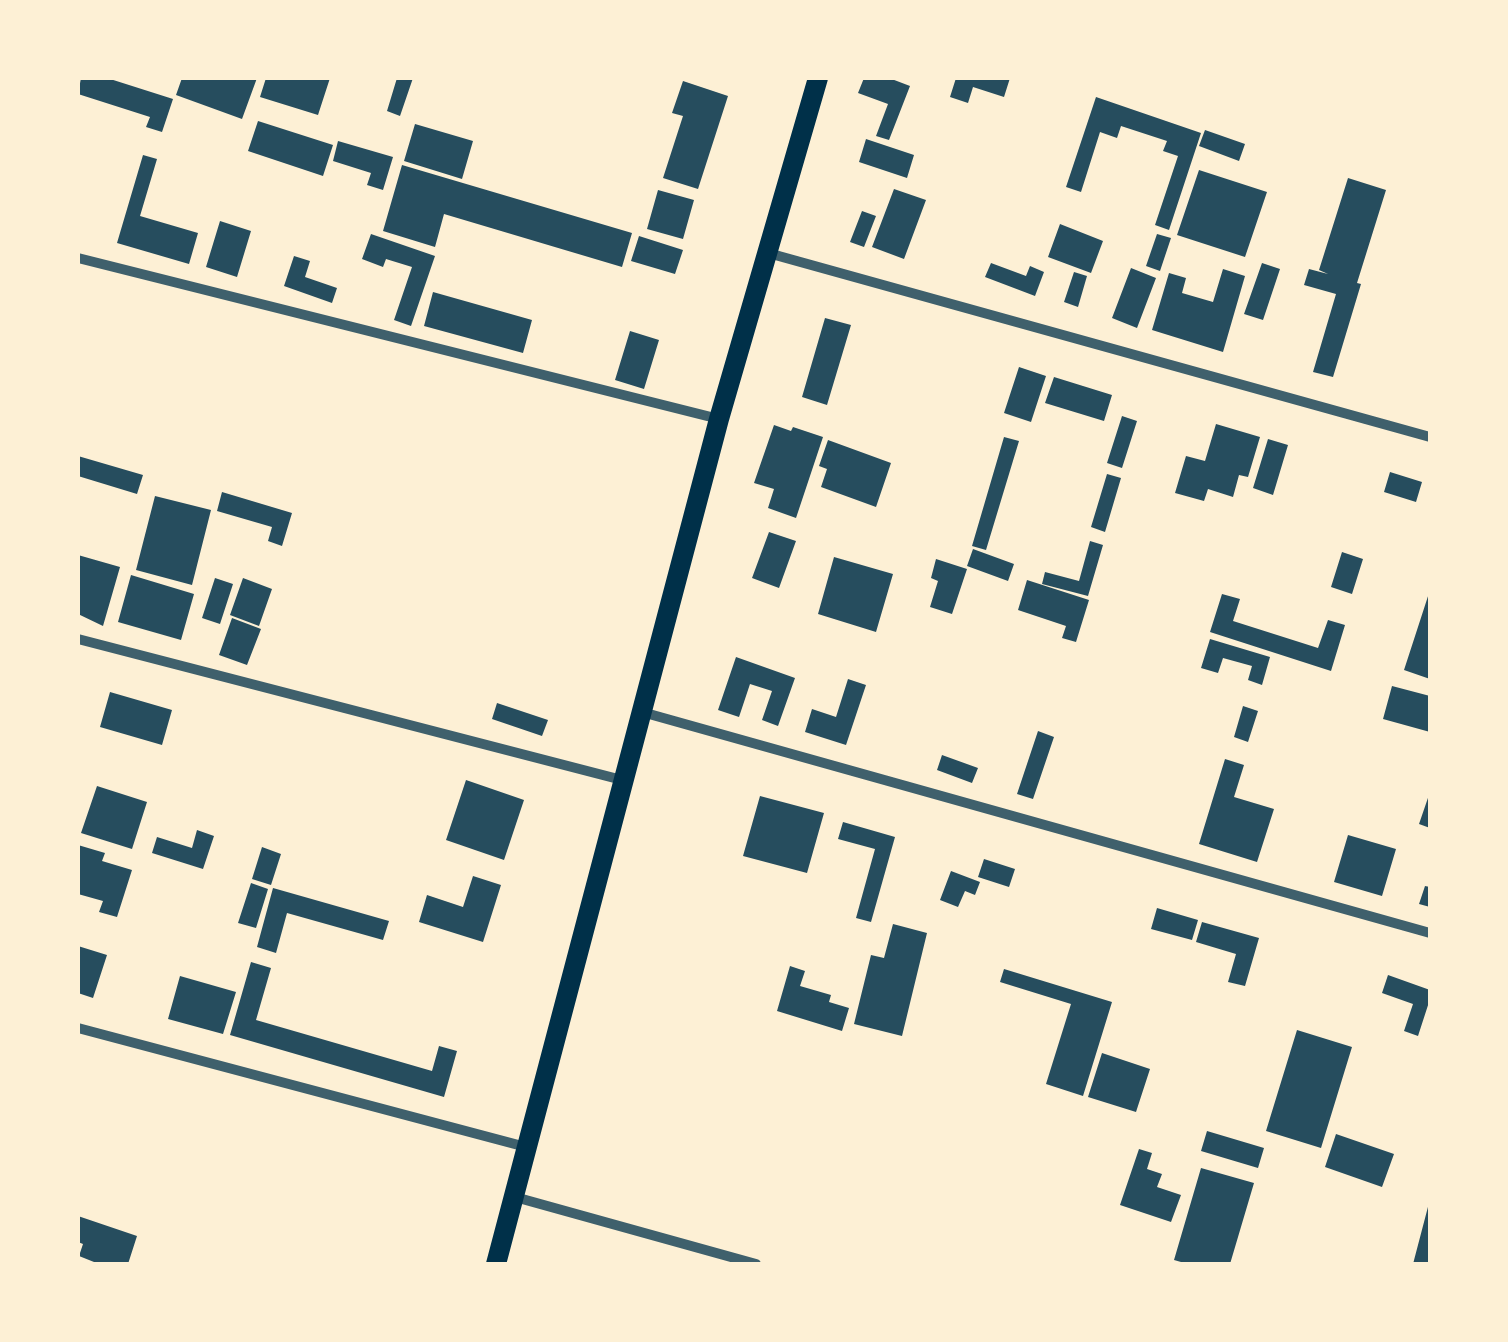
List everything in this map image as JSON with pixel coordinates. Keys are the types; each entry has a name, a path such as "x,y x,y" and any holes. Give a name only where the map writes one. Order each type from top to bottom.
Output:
{"main road":[{"path":"496,1264 719,420 818,78"}],"street":[{"path":"767,252 1430,437"},
{"path":"78,258 719,420"},
{"path":"78,639 622,780"},
{"path":"642,712 1430,933"},
{"path":"78,1028 528,1147"},
{"path":"515,1197 756,1264"}],"building":[{"path":"81,78 107,78 173,99 162,132 146,127 150,117 78,94"},
{"path":"182,78 257,78 242,119 176,95"},
{"path":"266,78 330,78 318,115 260,97"},
{"path":"397,78 413,78 400,116 387,111"},
{"path":"864,78 889,78 910,86 889,140 876,136 888,104 858,93"},
{"path":"956,78 1010,78 1004,97 973,87 968,103 950,97"},
{"path":"683,81 728,96 698,189 663,178 683,116 672,113"},
{"path":"1096,97 1201,133 1169,230 1155,225 1178,156 1163,151 1167,141 1121,126 1117,138 1100,132 1081,192 1066,187"},
{"path":"258,121 333,145 323,176 248,151"},
{"path":"415,124 473,141 462,179 404,161"},
{"path":"1205,130 1245,144 1239,161 1199,146"},
{"path":"866,139 914,155 907,178 859,162"},
{"path":"338,141 393,157 383,190 367,185 371,173 333,161"},
{"path":"143,155 157,159 140,216 198,233 189,264 117,243"},
{"path":"402,165 632,233 622,267 444,214 435,247 383,231"},
{"path":"1199,170 1267,192 1245,257 1177,235"},
{"path":"1348,178 1386,190 1333,377 1313,372 1336,294 1304,285 1309,269 1328,274 1319,270"},
{"path":"894,189 926,200 904,259 872,247"},
{"path":"658,190 694,200 683,239 647,229"},
{"path":"862,211 876,216 864,247 850,242"},
{"path":"220,221 251,231 237,277 206,267"},
{"path":"1060,224 1103,241 1091,273 1048,257"},
{"path":"371,234 435,256 411,326 394,320 412,267 386,259 383,267 362,259"},
{"path":"1157,234 1171,238 1160,271 1146,266"},
{"path":"639,236 683,250 675,274 631,261"},
{"path":"294,256 310,261 305,277 337,288 332,303 284,286"},
{"path":"991,263 1026,276 1030,266 1044,272 1035,296 985,277"},
{"path":"1262,263 1280,269 1263,320 1244,314"},
{"path":"1131,268 1156,278 1137,328 1112,318"},
{"path":"1223,269 1245,276 1223,352 1152,330 1169,273 1186,278 1182,293 1213,302"},
{"path":"1074,272 1087,276 1078,307 1064,302"},
{"path":"433,292 532,320 523,353 424,326"},
{"path":"825,318 851,325 827,405 802,397"},
{"path":"630,331 659,340 644,389 615,380"},
{"path":"1019,367 1046,376 1031,422 1004,413"},
{"path":"1054,377 1112,395 1104,421 1045,403"},
{"path":"1122,416 1137,421 1122,468 1107,463"},
{"path":"1216,424 1260,437 1248,477 1239,475 1233,497 1208,489 1204,501 1175,493 1186,456 1205,461"},
{"path":"774,425 823,437 796,518 768,508 774,489 754,483"},
{"path":"1004,437 1019,441 986,550 972,546"},
{"path":"1268,439 1288,445 1273,495 1253,488"},
{"path":"828,440 891,463 876,507 821,487 827,469 819,466"},
{"path":"78,456 143,475 137,494 78,476"},
{"path":"1390,472 1422,482 1416,502 1384,492"},
{"path":"1107,474 1121,478 1105,532 1091,527"},
{"path":"222,492 292,513 282,546 268,541 272,527 217,511"},
{"path":"155,496 211,510 192,585 136,570"},
{"path":"769,532 796,541 779,588 752,578"},
{"path":"1090,541 1103,545 1088,596 1042,584 1045,572 1079,581"},
{"path":"973,549 1014,564 1008,581 967,566"},
{"path":"1342,552 1363,559 1352,594 1331,587"},
{"path":"78,555 120,567 103,626 78,614"},
{"path":"834,557 893,574 876,632 818,614"},
{"path":"936,559 967,569 952,614 930,607 938,581 931,578"},
{"path":"131,575 194,594 181,640 118,622"},
{"path":"215,578 233,584 220,624 202,618"},
{"path":"243,578 272,589 259,626 230,615"},
{"path":"1027,580 1089,600 1076,642 1062,638 1066,626 1018,610"},
{"path":"1430,590 1430,679 1404,670"},
{"path":"1222,594 1240,599 1233,621 1318,648 1328,620 1345,625 1331,671 1210,632"},
{"path":"232,618 261,629 247,665 219,655"},
{"path":"1210,639 1270,657 1262,685 1248,680 1252,666 1223,658 1218,673 1201,668"},
{"path":"736,657 795,678 778,726 762,720 772,691 750,684 739,717 718,710"},
{"path":"848,679 866,685 846,745 805,732 812,709 836,717"},
{"path":"1392,686 1430,696 1430,732 1383,719"},
{"path":"110,692 172,710 162,745 100,727"},
{"path":"497,703 548,720 542,736 492,719"},
{"path":"1243,706 1258,711 1248,742 1234,737"},
{"path":"1038,731 1054,737 1033,799 1017,794"},
{"path":"942,755 978,768 972,783 937,770"},
{"path":"1225,759 1244,765 1234,797 1274,809 1257,862 1199,844"},
{"path":"466,780 524,800 504,860 446,840"},
{"path":"97,786 147,802 132,849 81,833"},
{"path":"1430,792 1430,828 1419,824"},
{"path":"760,796 824,813 807,873 743,856"},
{"path":"843,822 895,837 871,922 856,918 875,849 838,839"},
{"path":"197,830 214,836 203,869 152,853 157,837 192,848"},
{"path":"1348,835 1396,849 1382,896 1334,882"},
{"path":"78,845 105,853 102,861 132,870 117,917 99,912 103,901 78,894"},
{"path":"262,847 281,854 271,885 252,879"},
{"path":"984,859 1015,869 1009,887 978,877"},
{"path":"951,871 980,882 975,895 965,891 958,907 940,900"},
{"path":"473,876 501,885 483,942 419,922 427,895 463,907"},
{"path":"251,883 268,889 256,928 238,923"},
{"path":"1425,886 1430,887 1430,907 1419,904"},
{"path":"273,888 389,921 383,940 287,913 276,953 257,947"},
{"path":"1157,908 1198,920 1192,940 1151,929"},
{"path":"1202,922 1259,938 1245,986 1228,982 1236,954 1196,942"},
{"path":"893,924 927,933 902,1036 854,1024 871,955 884,958"},
{"path":"78,946 107,955 93,998 78,993"},
{"path":"251,962 271,968 256,1020 432,1071 439,1046 457,1051 444,1097 230,1035"},
{"path":"790,966 805,971 800,986 831,995 829,1002 849,1008 842,1031 777,1011"},
{"path":"1004,969 1112,1002 1083,1096 1046,1084 1071,1004 1000,982"},
{"path":"1388,975 1430,990 1418,1036 1404,1031 1413,1004 1382,993"},
{"path":"180,976 236,992 223,1034 168,1019"},
{"path":"1297,1030 1352,1047 1321,1148 1266,1131"},
{"path":"1102,1053 1150,1069 1136,1112 1088,1097"},
{"path":"1207,1131 1264,1148 1258,1168 1201,1151"},
{"path":"1336,1134 1394,1154 1382,1187 1325,1167"},
{"path":"1139,1149 1152,1153 1147,1169 1162,1174 1157,1187 1181,1195 1171,1222 1120,1205"},
{"path":"1201,1168 1254,1183 1230,1264 1174,1260"},
{"path":"1429,1203 1428,1264 1413,1264"},
{"path":"78,1216 137,1236 128,1264 99,1264 79,1256 83,1244 78,1242"}]}
